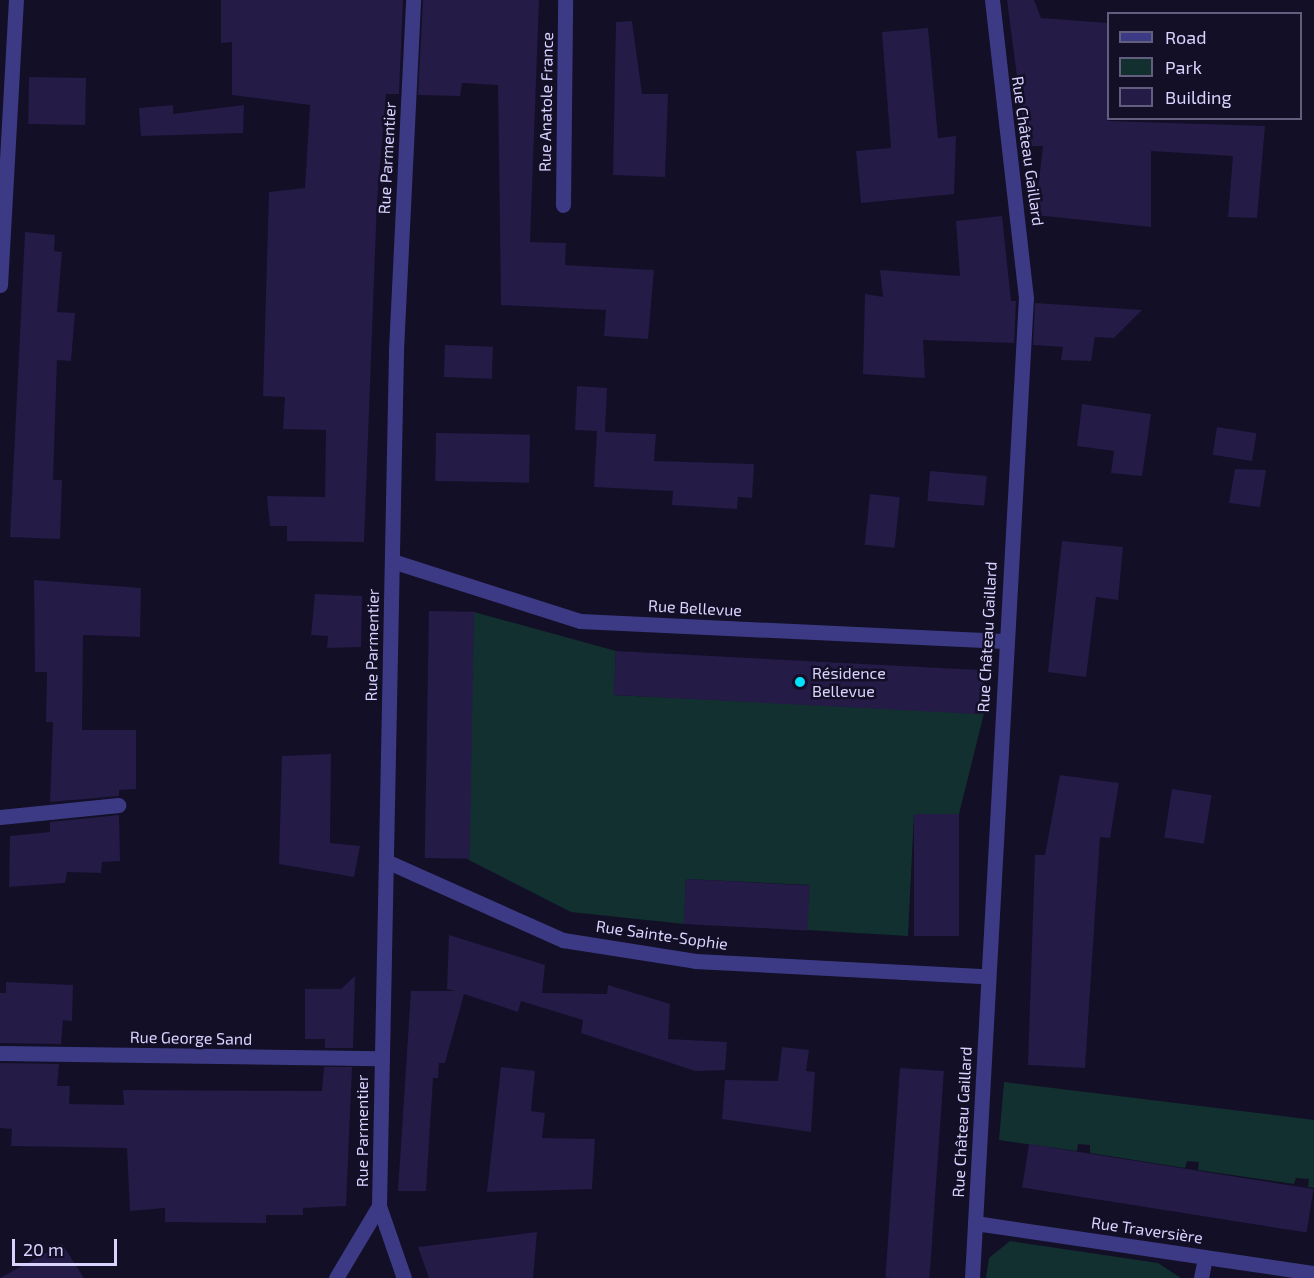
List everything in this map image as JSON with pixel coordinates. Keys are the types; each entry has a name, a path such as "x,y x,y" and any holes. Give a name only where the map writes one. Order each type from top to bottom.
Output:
{"street":[{"path":"0,285 16,0"},
{"name":"Rue Parmentier","path":"336,1278 379,1206 392,561 413,0"},
{"name":"Rue Anatole France","path":"563,205 565,0"},
{"name":"Rue Château Gaillard","path":"972,1278 985,976 1026,262 992,0"},
{"name":"Rue Bellevue","path":"392,561 580,621 1005,641"},
{"path":"0,817 118,805"},
{"name":"Rue Sainte-Sophie","path":"386,861 563,940 694,962 985,976"},
{"name":"Rue George Sand","path":"0,1053 381,1058"},
{"path":"379,1206 404,1278"},
{"name":"Rue Traversière","path":"975,1223 1314,1273"},
{"path":"1201,1278 1205,1257"}],"green space":[{"path":"474,612 616,651 614,695 984,713 959,814 914,814 908,936 807,930 809,885 686,879 684,924 571,912 467,859"},
{"path":"1004,1082 1314,1120 1314,1188 1308,1187 1309,1179 1296,1178 1294,1184 1198,1170 1199,1162 1187,1161 1185,1168 1090,1153 1090,1145 1078,1144 1077,1151 999,1140"},
{"path":"1010,1241 1158,1263 1181,1278 986,1278 989,1258"}],"building":[{"path":"221,0 403,0 399,94 386,94 377,201 364,542 287,541 287,526 270,526 267,496 325,497 326,430 283,429 285,397 263,396 269,192 305,188 310,105 232,95 232,42 221,43"},
{"path":"423,0 539,0 530,242 566,243 565,265 654,270 648,339 604,336 606,310 501,305 498,85 462,83 460,96 418,95"},
{"path":"1007,0 1034,0 1041,18 1107,23 1108,121 1265,126 1257,218 1228,217 1233,156 1151,151 1151,227 1035,215 1043,146 1026,146"},
{"path":"632,21 642,94 668,94 665,177 613,175 616,22"},
{"path":"928,28 938,138 956,136 954,194 861,203 856,151 891,148 882,32"},
{"path":"29,77 86,78 85,125 28,124"},
{"path":"173,105 173,114 244,105 243,133 141,136 139,108"},
{"path":"1002,216 1011,301 1016,301 1014,343 923,340 925,378 863,374 865,294 883,297 880,270 960,276 956,221"},
{"path":"25,232 55,235 54,251 62,252 57,312 75,313 71,361 57,360 53,480 62,480 60,539 10,537"},
{"path":"1035,303 1142,310 1114,338 1095,337 1091,361 1061,360 1063,347 1033,345"},
{"path":"445,345 493,347 492,379 444,377"},
{"path":"577,386 607,388 605,432 656,434 654,461 754,464 752,498 738,497 737,509 672,505 673,491 594,487 597,431 575,430"},
{"path":"1082,404 1151,414 1142,476 1111,473 1114,451 1077,446"},
{"path":"1217,427 1257,433 1252,461 1213,455"},
{"path":"436,433 530,435 529,483 435,481"},
{"path":"1235,469 1266,470 1260,507 1229,503"},
{"path":"930,471 987,476 984,506 927,501"},
{"path":"870,494 900,497 895,548 865,545"},
{"path":"1062,541 1123,547 1118,600 1096,597 1086,677 1048,672"},
{"path":"34,580 141,588 140,637 83,635 82,730 136,730 136,789 119,790 119,796 50,802 53,722 46,722 47,672 35,672"},
{"path":"315,594 362,596 361,647 327,648 328,636 311,635"},
{"path":"429,611 474,612 470,859 425,858"},
{"name":"Résidence Bellevue","path":"616,651 984,670 982,714 614,695"},
{"path":"331,754 330,843 360,846 354,877 279,864 282,756"},
{"path":"1060,775 1119,783 1110,838 1100,837 1085,1068 1028,1065 1035,855 1045,855"},
{"path":"1172,789 1212,795 1204,844 1164,837"},
{"path":"914,814 959,814 959,936 914,936"},
{"path":"119,815 120,861 102,862 101,873 67,872 65,883 9,887 10,836 50,832 50,822"},
{"path":"686,879 810,885 807,930 684,924"},
{"path":"449,935 545,965 542,993 607,994 608,985 670,1004 668,1039 727,1042 725,1070 695,1071 581,1033 583,1020 521,1001 518,1012 464,994 445,1063 439,1063 438,1078 433,1078 426,1191 398,1191 411,991 455,991 447,989"},
{"path":"355,976 353,1048 325,1048 325,1039 305,1039 305,989 341,989"},
{"path":"6,982 73,985 72,1021 63,1020 61,1044 0,1043 0,993 6,993"},
{"path":"782,1047 809,1050 806,1071 815,1072 811,1132 722,1119 725,1080 778,1081"},
{"path":"0,1063 59,1064 57,1086 70,1086 69,1104 124,1105 123,1090 322,1091 324,1067 352,1067 346,1206 303,1208 303,1215 266,1215 266,1223 165,1222 165,1208 130,1211 127,1148 11,1146 12,1129 0,1128"},
{"path":"501,1067 535,1071 531,1111 545,1113 542,1138 595,1139 592,1189 487,1192"},
{"path":"900,1068 944,1071 929,1278 885,1277"},
{"path":"1029,1144 1313,1189 1307,1233 1022,1187"},
{"path":"537,1232 533,1278 429,1278 418,1247"},
{"path":"62,1244 84,1278 0,1278"}],"place":[{"name":"Résidence Bellevue","path":"800,682"}]}
